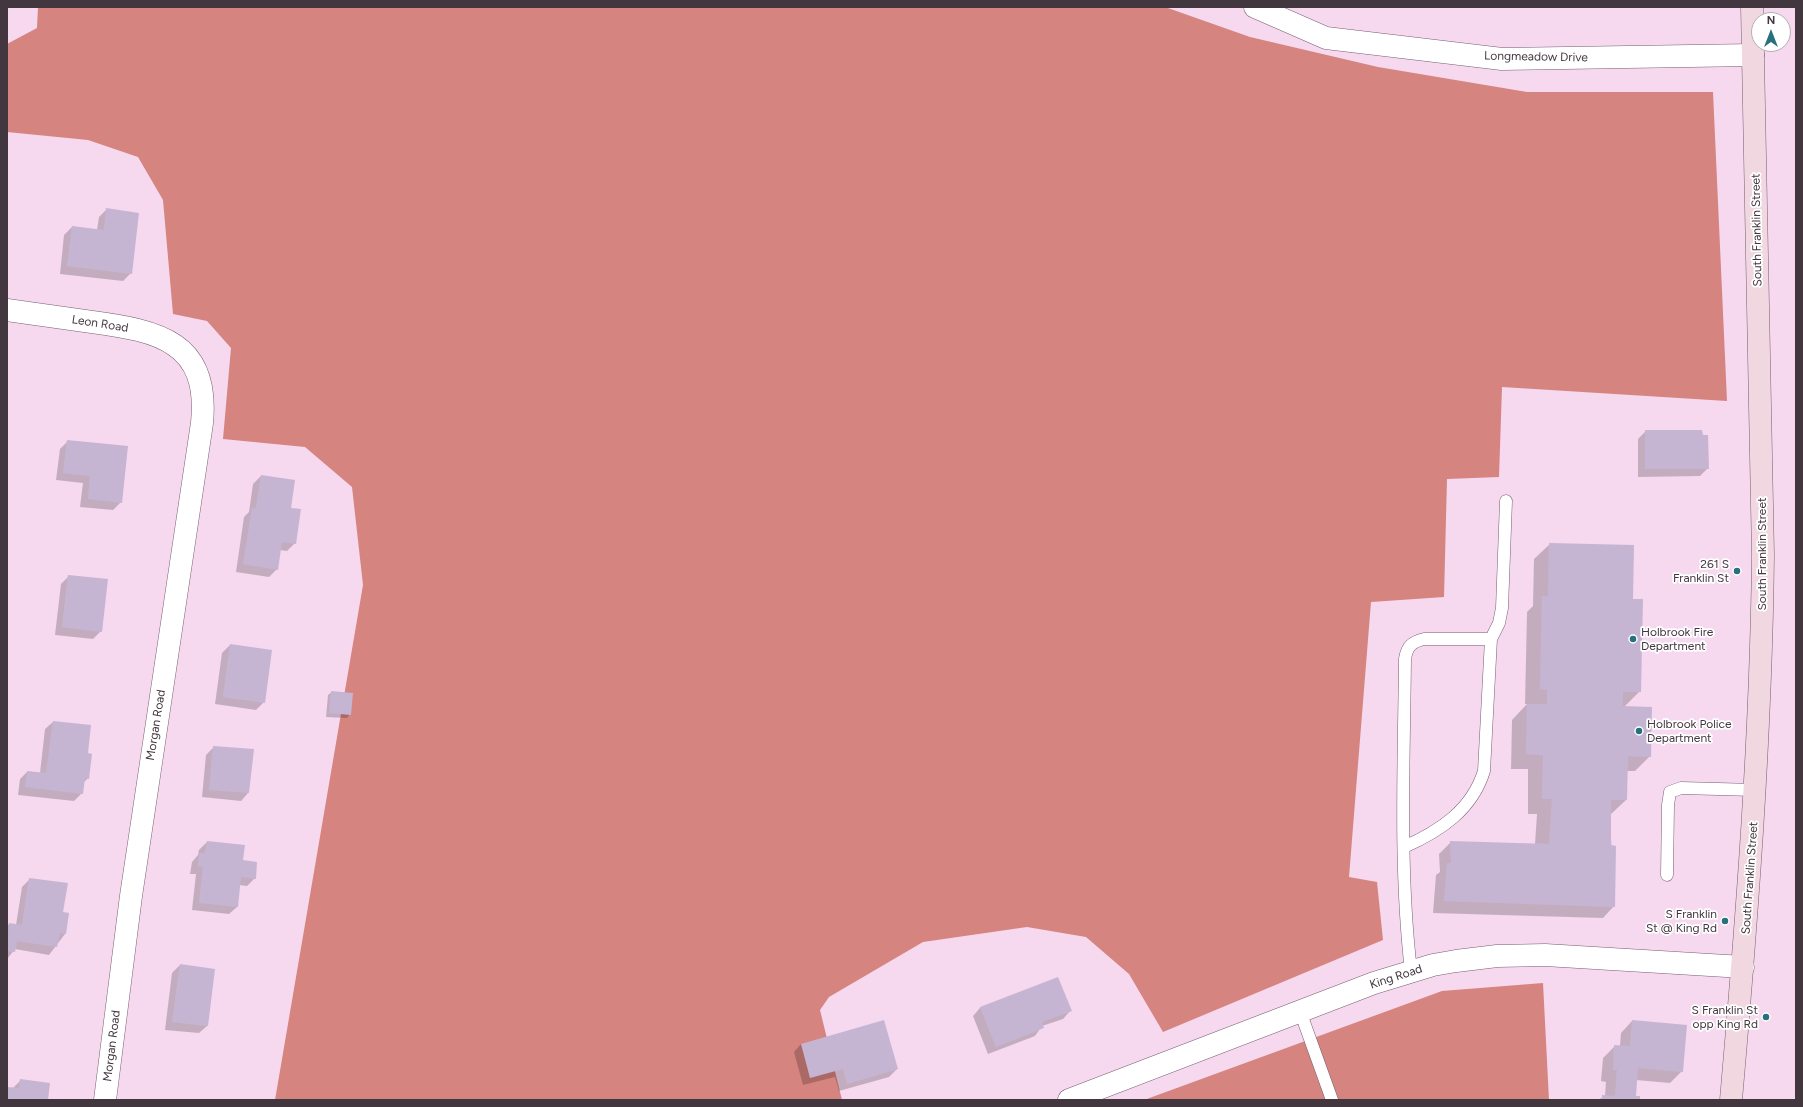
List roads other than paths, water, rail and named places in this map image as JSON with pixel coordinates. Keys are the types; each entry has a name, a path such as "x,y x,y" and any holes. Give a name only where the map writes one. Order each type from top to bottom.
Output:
{"main road":[{"name":"South Franklin Street","path":"1731,1100 1743,967 1755,790 1762,626 1763,555 1752,7"}],"street":[{"name":"Longmeadow Drive","path":"1255,7 1326,38 1502,59 1753,55"},
{"name":"Leon Road","path":"7,310 100,323 144,331 164,338 177,346 186,355"},
{"name":"Morgan Road","path":"105,1100 133,881 202,423 203,393 200,378 186,355"},
{"name":"King Road","path":"1069,1100 1300,1011 1433,965 1498,956 1545,955 1743,967"}],"lane":[{"path":"1404,847 1440,828 1456,815 1479,788 1484,771 1491,639 1499,623 1502,608 1506,500"},
{"path":"1411,972 1404,898 1405,659 1407,649 1415,642 1424,639 1491,639"},
{"path":"1667,875 1668,804 1670,792 1681,788 1755,790"},
{"path":"1300,1011 1332,1100"}],"place":[{"name":"261 S Franklin St","path":"1737,571"},
{"name":"Holbrook Fire Department","path":"1633,639"},
{"name":"Holbrook Police Department","path":"1639,731"},
{"name":"S Franklin St @ King Rd","path":"1725,921"},
{"name":"S Franklin St opp King Rd","path":"1766,1017"}]}
